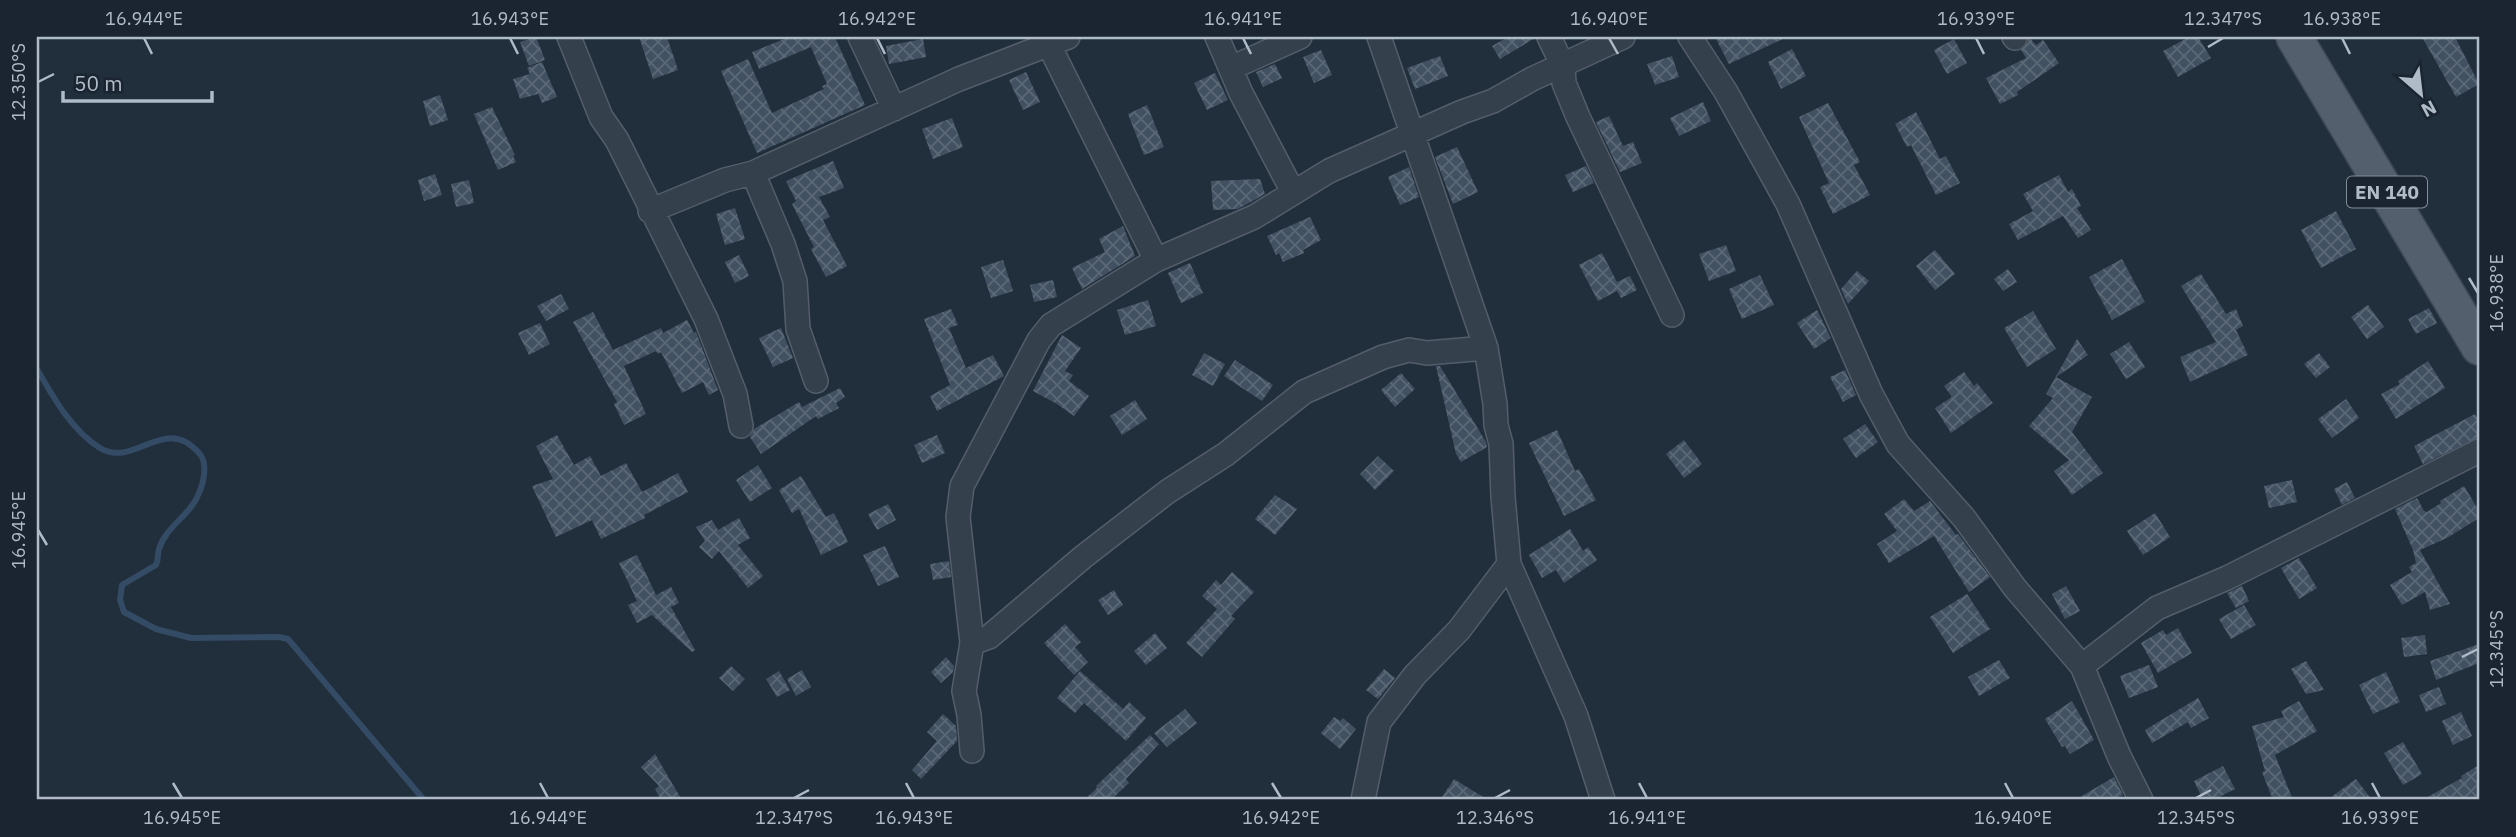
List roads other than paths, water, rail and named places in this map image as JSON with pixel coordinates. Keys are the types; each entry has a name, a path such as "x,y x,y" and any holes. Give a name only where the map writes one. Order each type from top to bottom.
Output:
{"main road":[{"name":"EN 140","path":"2294,37 2479,347"}],"street":[{"path":"569,37 601,117 617,140 706,319 735,394 741,426"},
{"path":"860,37 894,109"},
{"path":"1217,37 1241,93 1293,192"},
{"path":"1231,68 1300,37"},
{"path":"1379,37 1486,348 1501,444 1509,564 1576,716 1603,800"},
{"path":"1549,37 1563,65 1564,82 1578,117 1672,315"},
{"path":"972,751 964,691 971,643 960,553 958,517 962,486 1039,340 1051,325 1156,260 1254,217 1329,172 1413,133 1493,101 1623,37"},
{"path":"1690,37 1726,92 1788,204 1871,394 1898,444 1964,518 2015,588 2082,666 2119,756 2141,800"},
{"path":"650,211 725,180 753,173 1054,39 1156,260"},
{"path":"753,173 783,244 795,281 798,329 816,381"},
{"path":"971,643 989,637 1167,492 1226,454 1304,392 1383,357 1409,350 1427,353 1486,348"},
{"path":"2082,666 2157,608 2227,578 2479,451"},
{"path":"1363,800 1379,722 1415,675 1459,630 1509,564"}],"waterway":[{"path":"37,369 72,423 100,448 113,453 125,452 162,439 174,438 186,442 199,453 204,462 204,478 199,493 162,541 156,565 122,585 120,600 124,612 156,629 191,638 288,639 424,800"}]}
